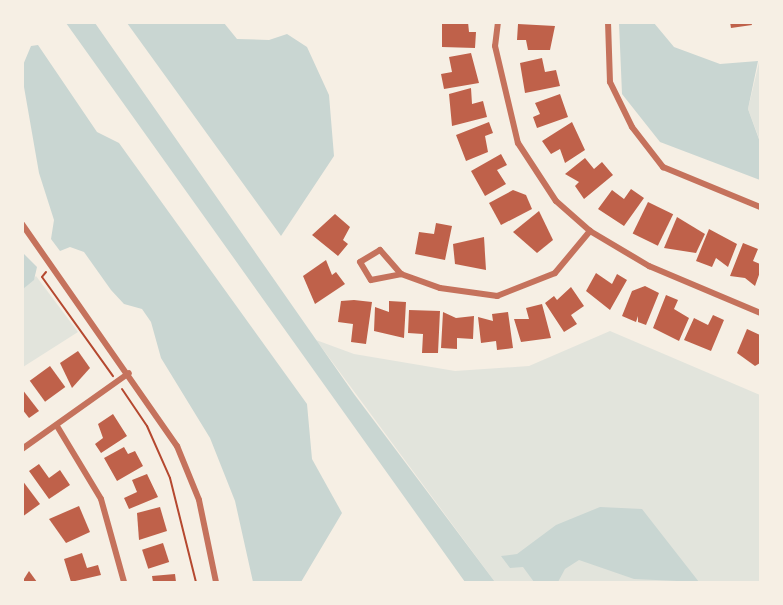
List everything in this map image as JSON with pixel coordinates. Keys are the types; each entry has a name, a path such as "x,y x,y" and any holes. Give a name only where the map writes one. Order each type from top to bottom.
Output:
{"street":[{"path":"498,22 495,46 518,143 556,201 590,231 649,266 760,312"},
{"path":"608,22 610,82 632,127 663,167 760,207"},
{"path":"23,226 160,418 190,478 216,582"},
{"path":"401,274 370,280 360,261 380,250 401,274 440,288 497,296 555,273 590,231"},
{"path":"22,449 129,373"},
{"path":"57,426 101,499 124,582"}],"path":[{"path":"42,267 53,294 113,376"},
{"path":"122,389 147,426 170,478 196,582"}],"shaded area":[{"path":"66,23 95,23 354,394 495,582 465,582"},
{"path":"127,23 224,23 237,39 269,40 287,34 307,47 329,95 334,156 281,236"},
{"path":"619,23 654,23 674,47 720,64 758,61 748,109 760,142 760,180 660,142 622,94"},
{"path":"38,45 97,132 119,143 307,404 312,459 342,513 301,582 253,582 235,501 210,438 161,358 151,322 142,309 124,304 84,252 70,247 60,251 51,239 54,220 39,173 24,87 23,65 31,46"},
{"path":"760,58 760,141 748,109"},
{"path":"24,254 37,267 34,280 23,289"},
{"path":"36,276 78,332 23,367 23,289"},
{"path":"610,331 760,395 760,582 495,582 316,340 354,354 455,371 529,366"},
{"path":"600,507 642,509 699,582 634,579 579,560 565,569 558,582 534,582 523,567 510,568 501,556 517,554 556,525"}],"building":[{"path":"442,22 468,22 469,32 476,32 475,48 442,47"},
{"path":"730,22 751,22 752,25 731,28"},
{"path":"518,24 555,26 550,50 528,50 526,40 517,40"},
{"path":"471,53 479,83 444,89 441,74 452,72 449,57"},
{"path":"542,58 545,72 556,70 560,86 525,93 520,63"},
{"path":"471,88 472,104 483,101 487,117 452,126 449,94"},
{"path":"560,94 568,117 537,128 533,117 540,114 535,103"},
{"path":"489,122 493,133 485,136 488,152 466,161 456,135"},
{"path":"572,122 585,150 565,163 560,149 551,154 542,141"},
{"path":"501,154 507,165 497,170 506,184 485,196 471,171"},
{"path":"585,158 594,169 602,162 613,175 584,199 575,186 579,182 565,174"},
{"path":"631,189 644,198 624,226 598,209 612,190 624,199"},
{"path":"513,190 526,195 532,209 501,225 489,203"},
{"path":"648,202 673,214 658,246 633,233"},
{"path":"539,211 553,240 537,253 513,232"},
{"path":"335,214 350,227 343,240 348,244 338,256 312,235"},
{"path":"677,217 705,234 696,253 664,248"},
{"path":"436,223 452,226 445,260 415,254 419,232 434,234"},
{"path":"709,229 737,244 728,267 716,258 712,267 696,261"},
{"path":"484,237 486,270 455,264 453,244"},
{"path":"743,243 758,249 753,261 760,264 755,286 745,278 730,276"},
{"path":"326,260 332,275 336,272 345,284 315,304 303,276"},
{"path":"596,273 612,284 617,274 627,280 610,310 586,291"},
{"path":"645,286 659,293 646,325 638,322 638,316 636,322 622,316 632,291"},
{"path":"571,287 584,306 571,315 577,324 564,332 545,303 554,296 557,300"},
{"path":"666,295 678,300 674,309 689,318 679,341 653,328"},
{"path":"341,301 372,302 366,344 351,342 353,324 338,322"},
{"path":"389,301 406,302 404,338 374,331 375,307 389,312"},
{"path":"542,304 551,338 521,342 514,319 529,319 526,308"},
{"path":"409,310 440,311 438,353 422,353 423,334 408,333"},
{"path":"443,312 456,318 474,316 473,339 457,338 457,349 441,348"},
{"path":"508,312 513,348 497,350 496,341 481,343 478,317 493,321 492,314"},
{"path":"713,315 724,320 711,351 684,340 694,318 708,325"},
{"path":"747,329 760,335 760,363 755,366 737,353"},
{"path":"78,351 90,368 72,388 60,363"},
{"path":"50,366 65,387 45,402 30,381"},
{"path":"22,389 39,411 29,418 22,409"},
{"path":"113,414 127,436 101,453 95,444 103,438 98,424"},
{"path":"124,447 128,454 135,451 143,466 117,481 104,458"},
{"path":"39,464 49,478 60,470 70,485 49,499 29,471"},
{"path":"147,474 158,497 129,509 124,498 137,492 132,480"},
{"path":"22,480 40,504 22,517"},
{"path":"79,506 90,532 66,543 49,519"},
{"path":"160,507 167,531 139,540 137,513"},
{"path":"163,543 169,562 148,569 142,550"},
{"path":"82,553 87,568 98,565 101,575 71,582 64,559"},
{"path":"29,571 37,582 22,582"},
{"path":"175,574 176,582 153,582 152,576"}]}
